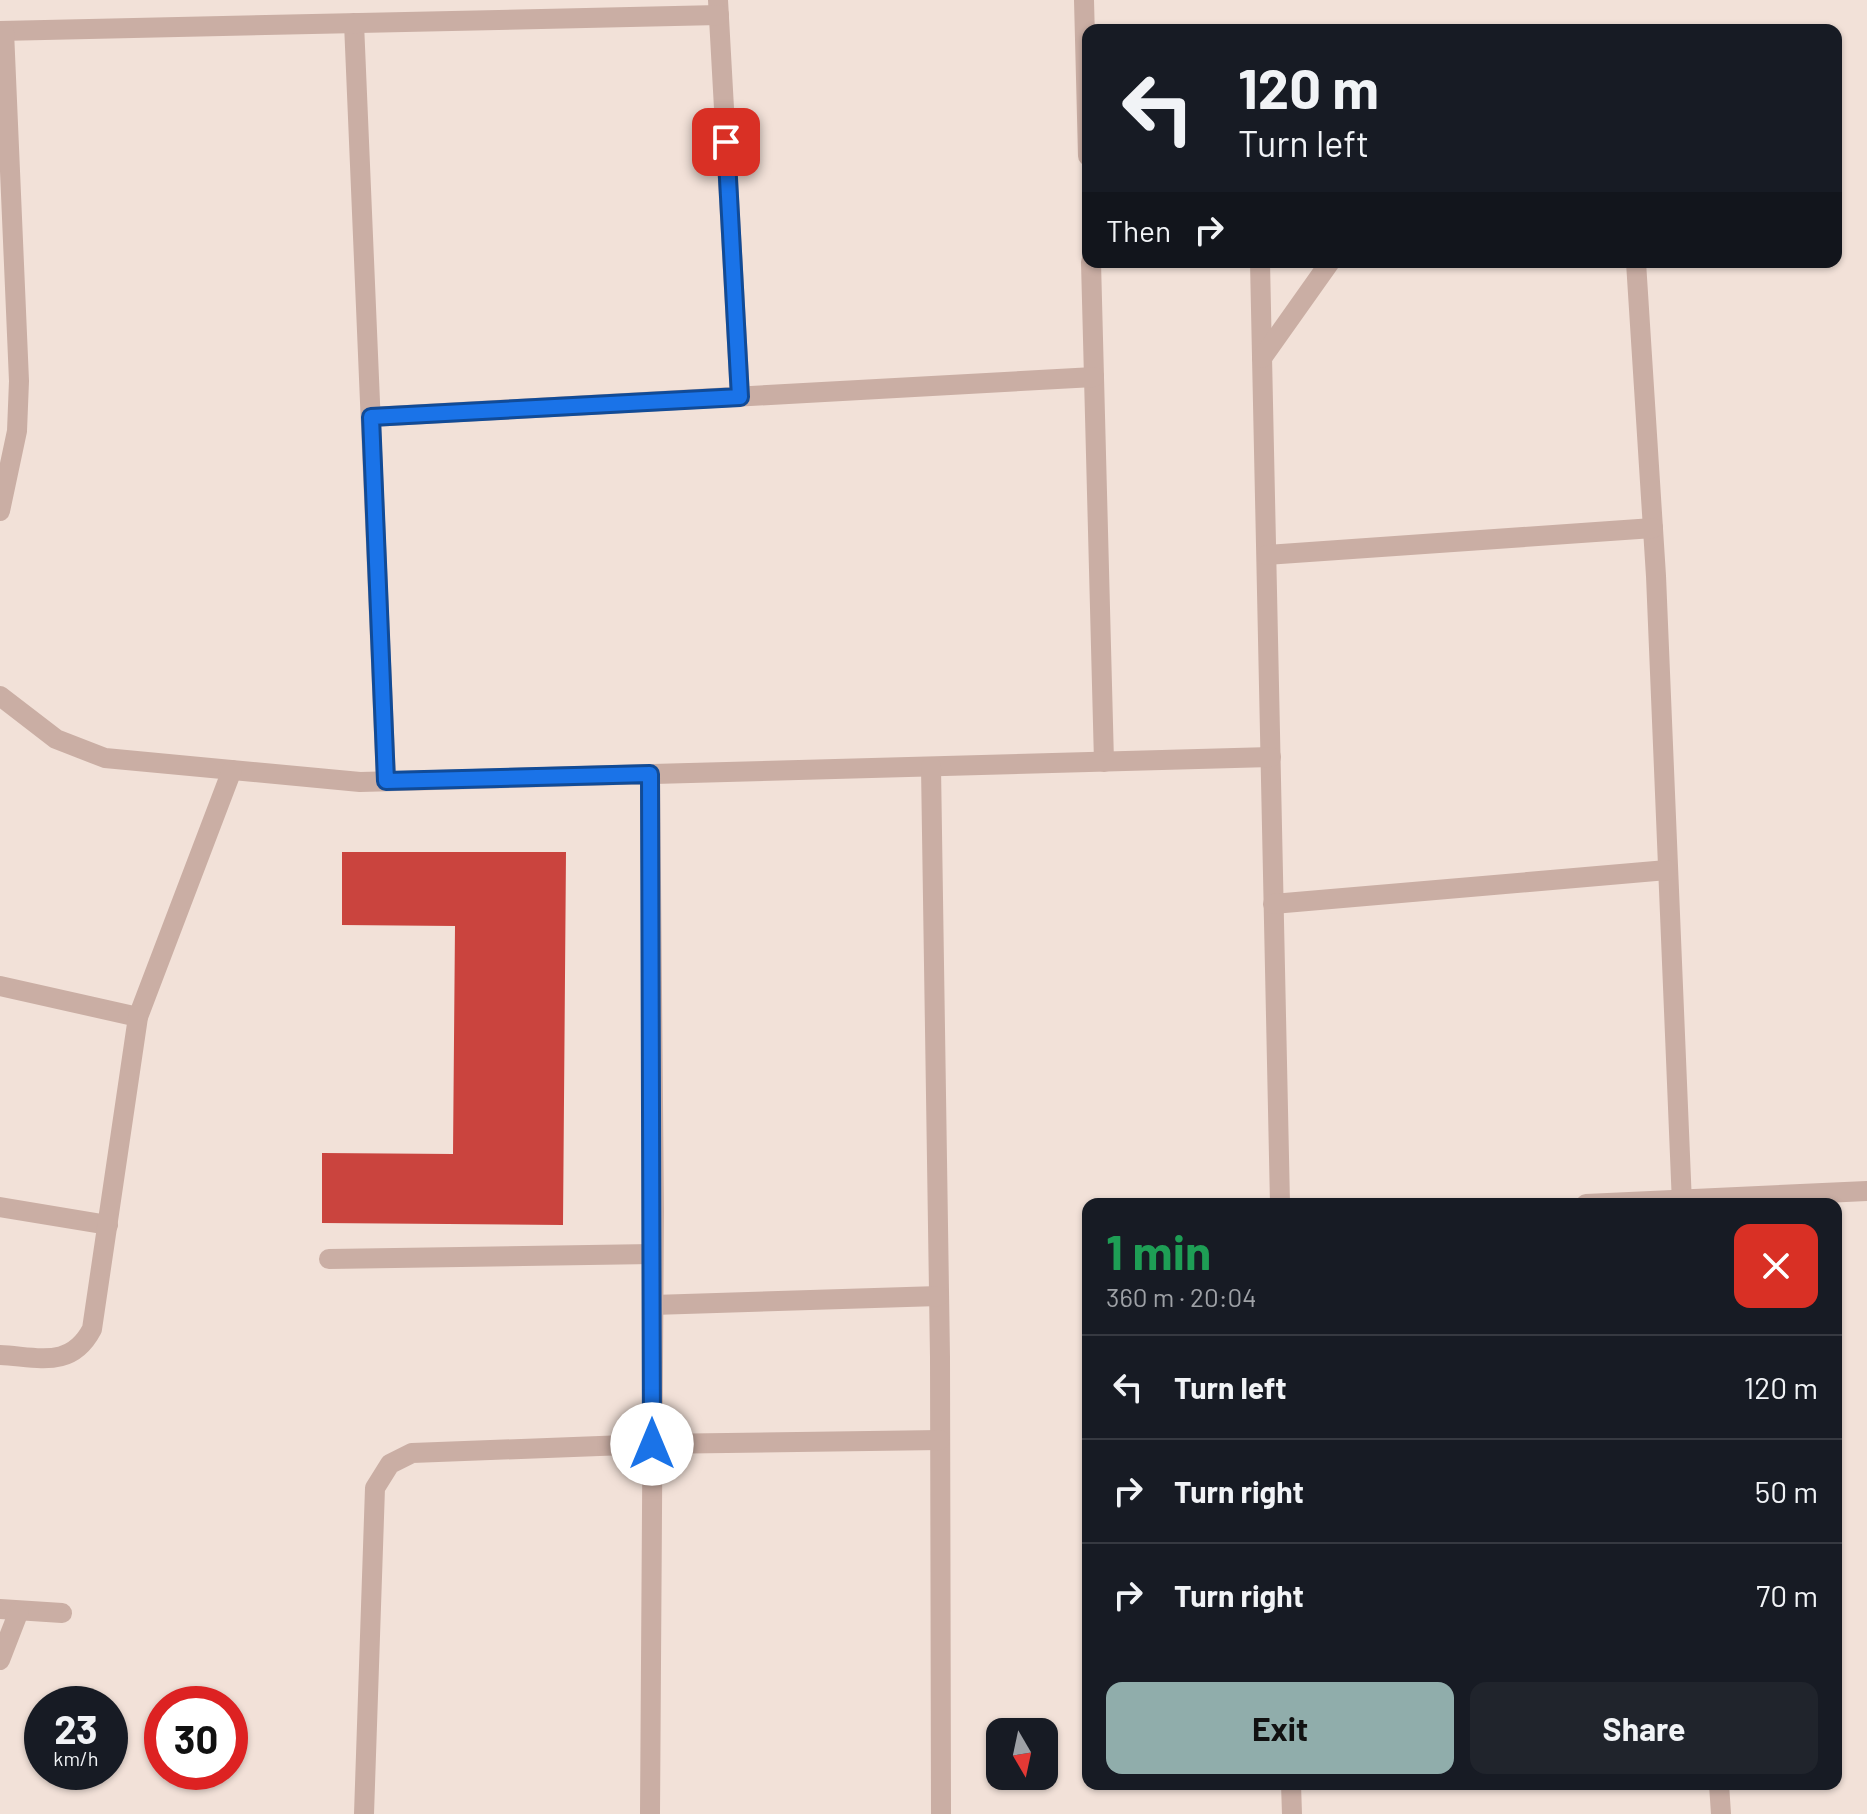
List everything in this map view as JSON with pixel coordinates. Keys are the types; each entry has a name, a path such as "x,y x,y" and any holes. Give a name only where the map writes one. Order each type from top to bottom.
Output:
{"street":[{"path":"1084,0 1085,24"},
{"path":"0,511 17,431 19,381 2,31 354,23 718,8 740,397"},
{"path":"354,23 386,781"},
{"path":"1091,268 1104,762"},
{"path":"1260,268 1280,1198"},
{"path":"1262,358 1326,268"},
{"path":"1636,268 1653,528 1682,1198"},
{"path":"371,417 1094,377"},
{"path":"1267,555 1653,528"},
{"path":"0,696 56,739 81,751 129,761 386,781 1271,757"},
{"path":"931,767 939,1296 941,1814"},
{"path":"0,1355 60,1358 82,1348 92,1329 138,1017 232,770"},
{"path":"650,774 653,1254 650,1814"},
{"path":"1273,904 1667,870"},
{"path":"0,986 138,1017"},
{"path":"1738,1198 1867,1191"},
{"path":"0,1207 108,1225"},
{"path":"329,1259 653,1254"},
{"path":"653,1305 939,1296"},
{"path":"364,1814 375,1488 390,1464 412,1453 652,1444 940,1440"},
{"path":"0,1660 10,1610 62,1613"},
{"path":"1291,1790 1292,1814"},
{"path":"1719,1790 1721,1814"}],"building":[{"path":"342,852 566,852 563,1225 322,1223 322,1153 453,1154 455,926 342,925"}],"route":[{"path":"652,1444 654,1211 650,774 386,781 371,417 740,397 726,142"}]}
